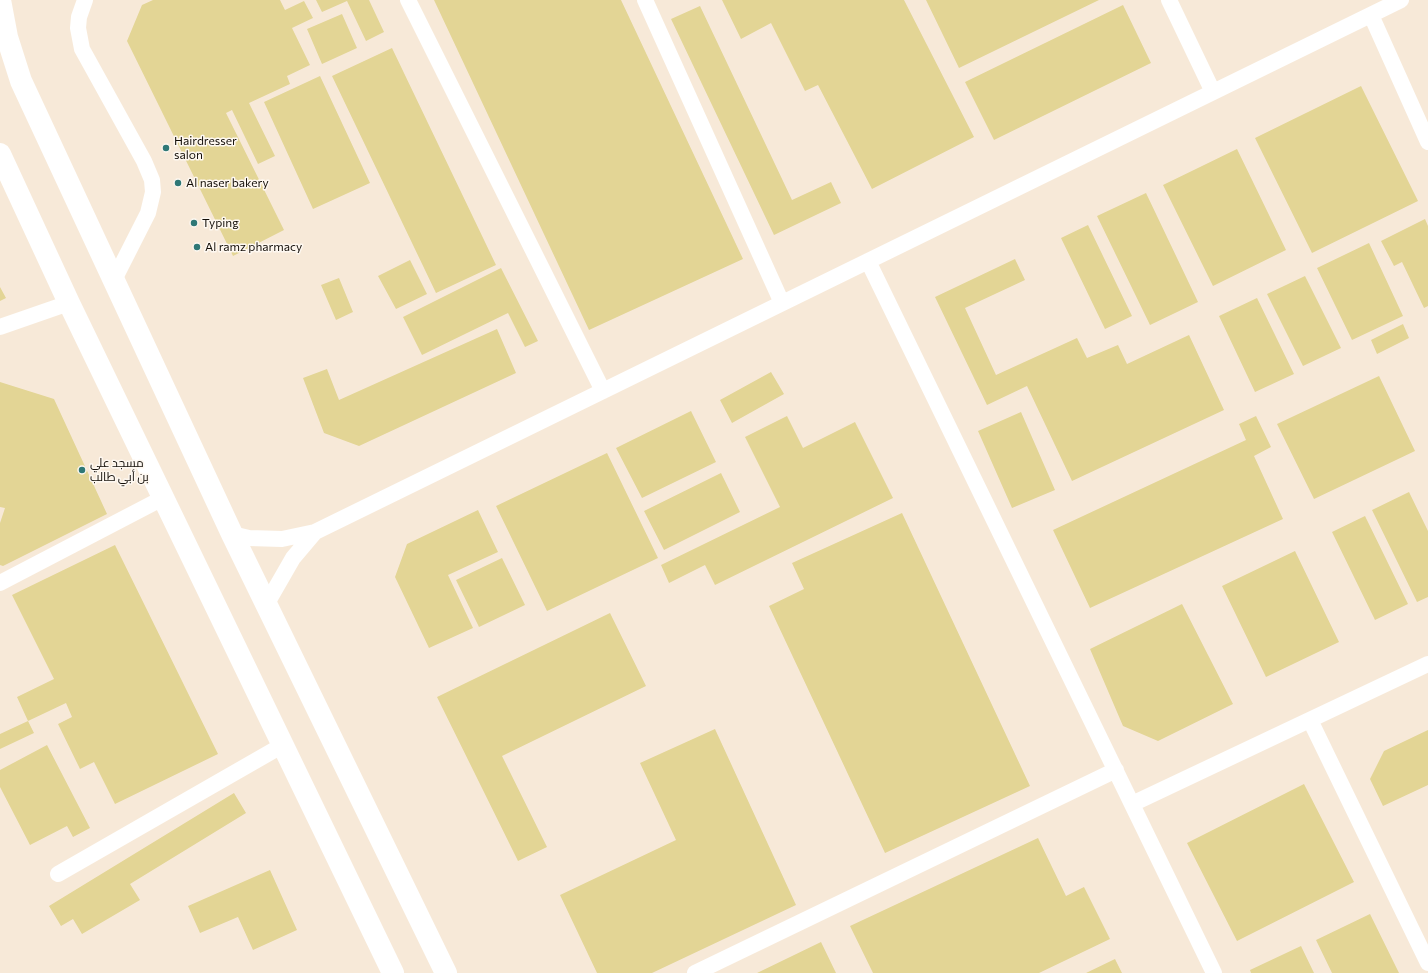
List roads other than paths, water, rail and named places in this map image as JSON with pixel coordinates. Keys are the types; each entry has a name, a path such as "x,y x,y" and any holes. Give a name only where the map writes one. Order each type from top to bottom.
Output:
{"main road":[{"path":"0,0 6,37 21,81 232,534 446,973"},
{"path":"0,154 69,303 393,973"}],"lane":[{"path":"85,0 79,17 78,28 82,49 144,161 152,180 153,192 148,214 114,280"},
{"path":"408,0 603,391"},
{"path":"645,0 782,303"},
{"path":"1169,0 1213,92"},
{"path":"232,534 248,538 282,540 315,532 1401,0"},
{"path":"1370,15 1428,142"},
{"path":"868,261 1214,973"},
{"path":"0,328 69,303"},
{"path":"0,583 163,498"},
{"path":"266,605 293,558 315,532"},
{"path":"1132,804 1428,664"},
{"path":"1310,720 1428,963"},
{"path":"58,874 283,745"},
{"path":"695,973 1116,770"}],"place":[{"name":"Hairdresser salon","path":"166,148"},
{"name":"Al naser bakery","path":"178,183"},
{"name":"Typing","path":"194,223"},
{"name":"Al ramz pharmacy","path":"197,247"},
{"name":"مسجد علي بن أبي طالب","path":"82,470"}]}
